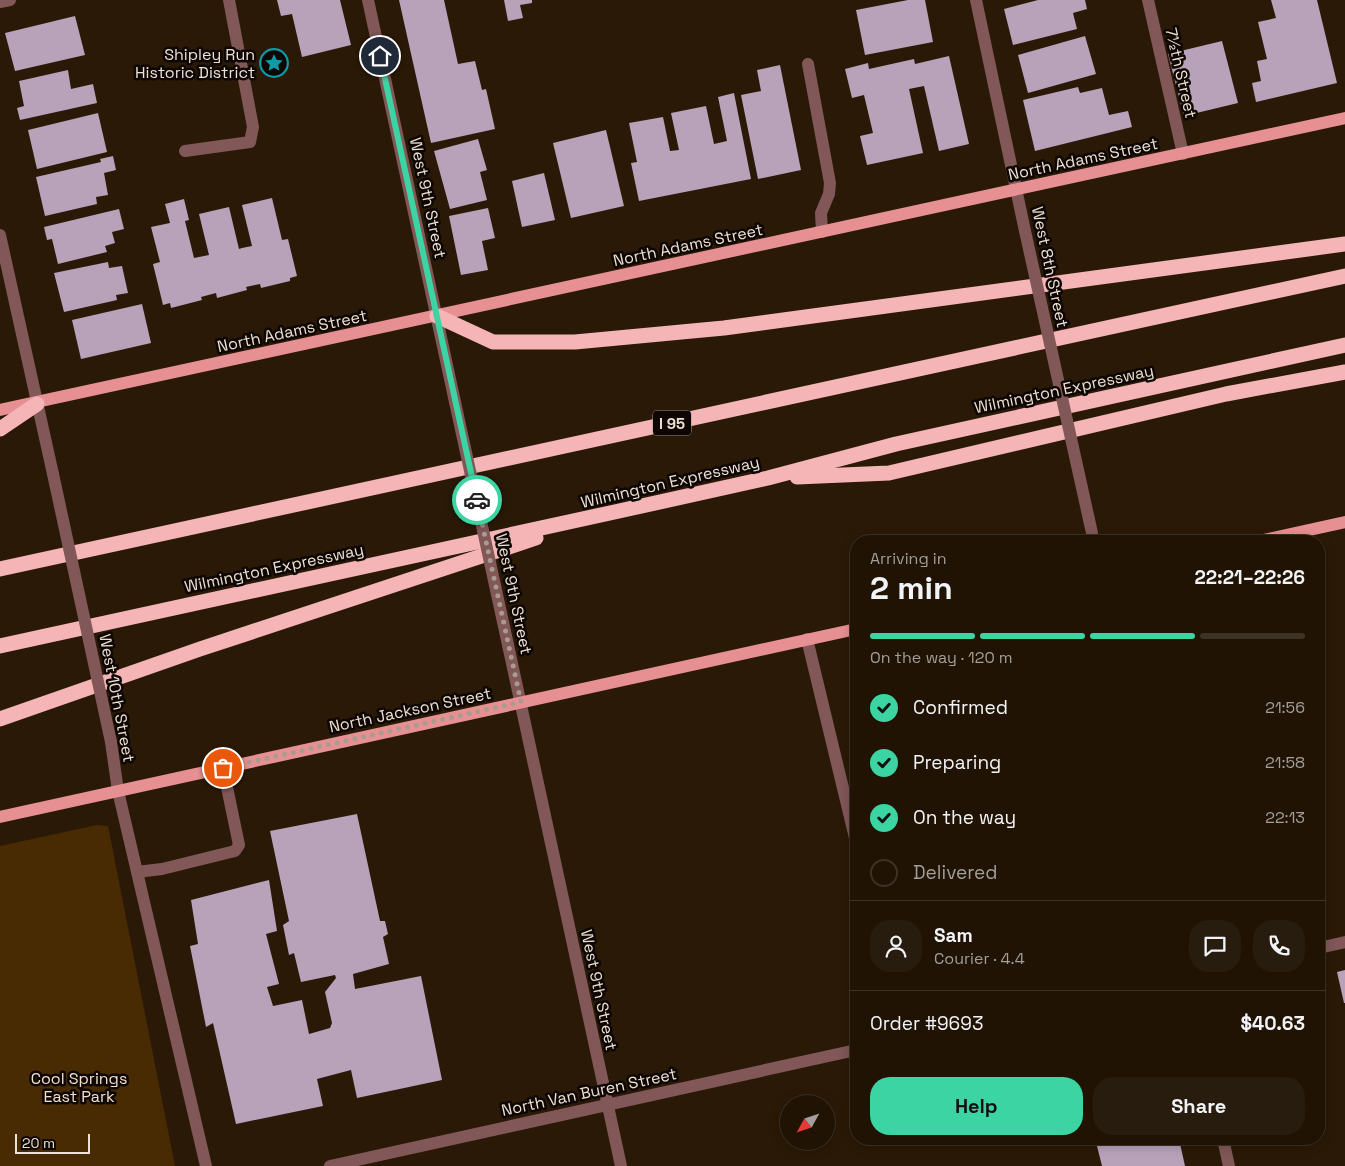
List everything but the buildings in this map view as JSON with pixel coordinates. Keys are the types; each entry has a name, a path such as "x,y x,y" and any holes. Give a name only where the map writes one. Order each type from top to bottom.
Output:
{"highway":[{"path":"437,316 493,342 574,342 627,338 724,328 1345,244"},
{"name":"I 95","path":"0,569 1345,276"},
{"name":"Wilmington Expressway","path":"0,646 768,478 896,444 1345,345"},
{"path":"768,478 889,473 1226,394 1345,372"},
{"path":"0,428 37,404"},
{"path":"0,719 200,649 610,513"}],"main road":[{"name":"North Adams Street","path":"0,410 37,404 1345,118"},
{"path":"1286,535 1345,522"},
{"name":"North Jackson Street","path":"0,817 850,630"}],"street":[{"path":"0,2 10,0"},
{"path":"185,151 250,142 253,128 230,0"},
{"name":"West 9th Street","path":"368,0 621,1166"},
{"name":"West 8th Street","path":"976,0 1093,535"},
{"name":"7½th Street","path":"1148,0 1183,154"},
{"path":"808,64 830,183 829,194 821,213 822,232"},
{"name":"West 10th Street","path":"0,235 111,742 118,791 206,1166"},
{"path":"807,639 850,817"},
{"path":"137,872 162,869 235,851 239,845 223,768"},
{"path":"1325,947 1345,942"},
{"name":"North Van Buren Street","path":"330,1166 850,1051"},
{"path":"1224,1145 1229,1166"}],"green space":[{"name":"Cool Springs East Park","path":"97,825 108,826 175,1166 0,1166 0,846"}],"way so far":[{"path":"223,768 521,702 477,500"}],"place":[{"name":"Shipley Run Historic District","path":"274,63"}],"route":[{"path":"380,56 477,500"}]}
